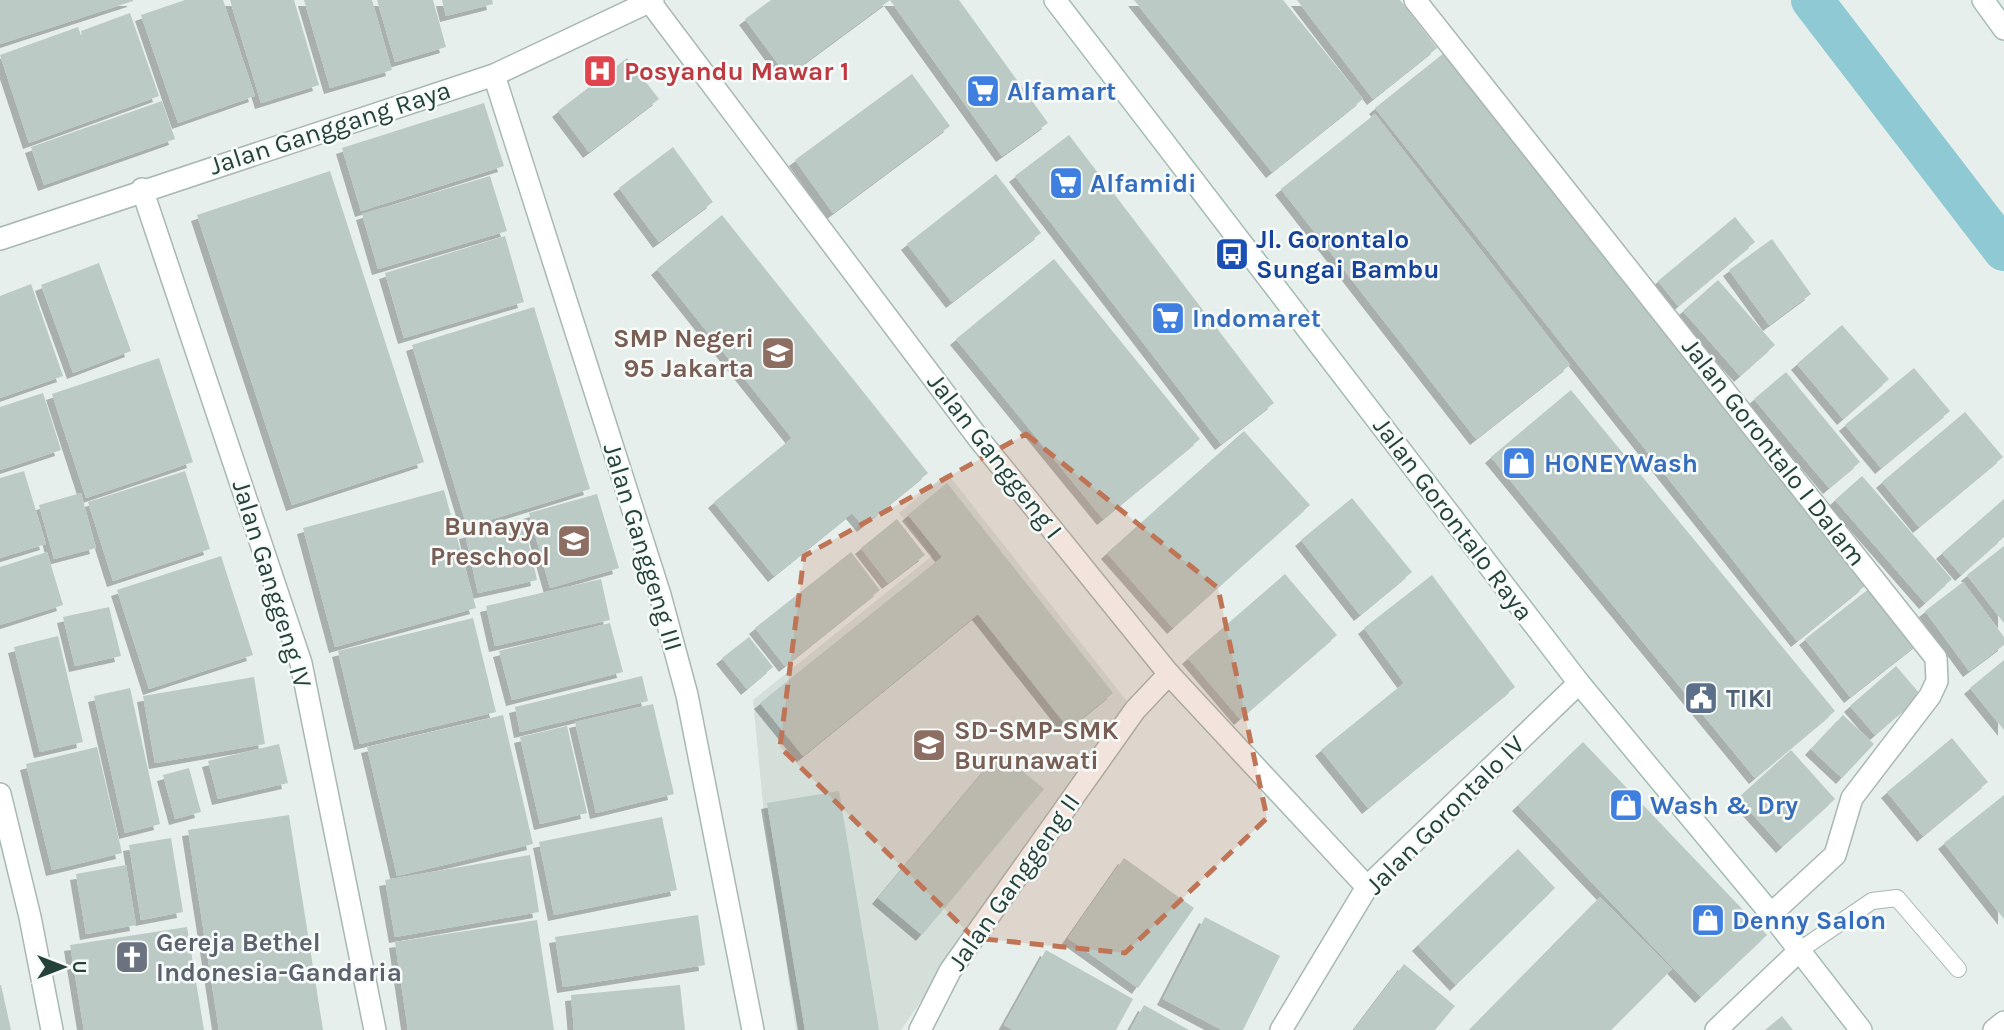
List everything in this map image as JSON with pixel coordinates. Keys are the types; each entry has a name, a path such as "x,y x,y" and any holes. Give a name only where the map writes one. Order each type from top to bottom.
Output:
{"street":[{"name":"Jalan Gorontalo Raya","path":"1055,0 1579,683 1771,914 1861,1030"},
{"name":"Jalan Gorontalo I Dalam","path":"1415,0 1936,658 1937,681 1930,696 1852,798 1835,855 1771,914"},
{"path":"1983,0 2004,29"},
{"name":"Jalan Ganggang Raya","path":"0,239 142,189 494,75 651,1"},
{"name":"Jalan Ganggeng I","path":"651,1 979,439 1170,674 1367,887"},
{"name":"Jalan Ganggeng III","path":"494,75 660,595 687,695 753,1030"},
{"name":"Jalan Ganggeng IV","path":"142,189 301,663 375,1030"},
{"name":"Jalan Ganggeng II","path":"920,1030 950,971 1135,710 1170,674"},
{"name":"Jalan Gorontalo IV","path":"1280,1030 1367,887 1579,683"},
{"path":"0,794 30,917 52,1030"},
{"path":"1716,1030 1800,950"},
{"path":"1994,1030 2004,1022"}],"lane":[{"path":"1800,950 1872,901 1897,898 1958,969"}],"highlighted area":[{"path":"1026,434 1218,588 1267,818 1125,953 974,938 780,747 804,556"}],"shaded area":[{"name":"SD-SMP-SMK Burunawati","path":"947,473 1129,704 901,1030 796,1030 764,815 753,700 932,556 899,513"}],"building":[{"path":"0,0 133,0 133,1 0,44"},
{"path":"185,0 223,0 255,96 178,123 141,15"},
{"path":"230,0 294,0 319,85 261,103"},
{"path":"304,0 372,0 392,70 330,88"},
{"path":"377,0 433,0 446,47 395,62"},
{"path":"442,0 492,0 493,4 446,16"},
{"path":"771,0 890,0 787,76 745,19"},
{"path":"890,0 959,0 1048,123 1002,156"},
{"path":"1134,0 1283,0 1363,99 1272,172"},
{"path":"1297,0 1400,0 1437,48 1373,99"},
{"path":"130,13 159,96 29,143 0,55 78,27 84,44 81,31"},
{"path":"1444,53 1866,585 1797,641 1375,108"},
{"path":"627,58 659,99 589,152 558,111"},
{"path":"912,74 950,126 833,213 795,160"},
{"path":"162,101 175,139 44,185 31,147"},
{"path":"484,103 504,166 361,211 342,148"},
{"path":"1375,114 1570,365 1476,439 1281,189"},
{"path":"1069,135 1274,403 1221,444 1015,176"},
{"path":"673,147 713,202 659,242 619,188"},
{"path":"330,171 424,462 292,505 197,215"},
{"path":"996,174 1041,233 952,302 907,244"},
{"path":"490,176 507,231 378,269 362,214"},
{"name":"SMP Negeri 95 Jakarta","path":"722,215 928,473 863,526 852,513 774,576 714,502 792,438 657,269"},
{"path":"1735,217 1755,242 1678,306 1658,281"},
{"path":"505,236 524,302 404,338 385,273"},
{"path":"1772,239 1811,294 1769,325 1729,270"},
{"path":"1054,259 1200,439 1103,519 956,339"},
{"path":"99,263 131,351 73,373 41,285"},
{"path":"1718,280 1775,345 1740,376 1683,311"},
{"path":"31,284 63,376 0,398 0,296"},
{"path":"534,307 590,489 467,527 412,345"},
{"path":"1842,325 1889,379 1843,419 1797,364"},
{"path":"159,358 193,462 86,498 52,394"},
{"path":"1914,368 1950,411 1881,468 1845,425"},
{"path":"1786,372 1860,462 1829,488 1754,399"},
{"path":"1571,390 1835,711 1755,778 1491,457"},
{"path":"43,393 61,450 0,470 0,407"},
{"path":"1965,412 2003,457 1919,527 1882,482"},
{"path":"1244,431 1310,505 1173,628 1107,553"},
{"path":"24,471 46,544 0,558 0,478"},
{"path":"185,471 210,549 113,581 88,502"},
{"path":"1862,476 1952,579 1925,603 1835,500"},
{"path":"947,483 1113,693 1069,729 978,614 803,756 760,703 942,557 908,515"},
{"path":"444,490 476,608 335,647 303,528"},
{"path":"81,493 96,548 54,559 39,505"},
{"name":"Bunayya Preschool","path":"597,494 619,568 550,588 529,513"},
{"path":"1352,498 1412,572 1360,615 1301,540"},
{"path":"2004,499 2004,537 1961,575 1942,553"},
{"path":"523,519 537,580 478,593 465,533"},
{"path":"897,519 925,555 888,583 861,548"},
{"path":"2004,546 2004,623 1967,575"},
{"path":"47,552 63,605 0,625 0,567"},
{"path":"851,552 880,590 785,666 755,628"},
{"path":"221,556 253,655 149,689 117,590"},
{"path":"1285,574 1337,635 1240,719 1188,658"},
{"path":"1432,575 1515,687 1368,808 1321,750 1404,683 1364,628"},
{"path":"601,579 610,620 495,646 486,606"},
{"path":"1963,582 2004,637 2004,645 1969,671 1925,611"},
{"path":"1875,584 1920,642 1850,697 1805,639"},
{"path":"109,607 121,656 75,666 63,617"},
{"path":"473,618 496,712 360,744 338,651"},
{"path":"610,623 623,672 512,700 499,651"},
{"path":"58,636 83,742 40,752 14,647"},
{"path":"749,637 773,667 747,689 722,658"},
{"path":"2004,660 2004,730 1970,688"},
{"path":"1896,666 1921,695 1875,735 1850,706"},
{"path":"642,676 648,701 520,732 515,707"},
{"path":"254,677 265,744 155,763 143,696"},
{"path":"130,688 160,824 125,833 94,696"},
{"path":"653,704 674,794 596,813 575,722"},
{"path":"503,715 533,844 397,876 367,747"},
{"path":"1843,715 1874,744 1842,778 1811,749"},
{"path":"567,726 587,813 540,824 520,737"},
{"path":"1952,738 1988,782 1923,836 1887,792"},
{"path":"1583,742 1767,935 1701,997 1518,805"},
{"path":"279,744 288,783 218,799 208,761"},
{"path":"97,747 122,853 52,870 26,764"},
{"path":"1791,750 1835,799 1782,847 1738,798"},
{"path":"1000,752 1044,789 922,935 878,898"},
{"path":"189,768 201,812 175,819 163,775"},
{"path":"839,791 879,1030 805,1030 767,803"},
{"path":"2004,795 2004,919 1944,843"},
{"path":"289,815 323,1030 219,1030 188,830"},
{"path":"662,817 677,890 554,915 539,842"},
{"path":"171,838 183,912 141,920 129,845"},
{"path":"1518,849 1555,888 1456,985 1418,945"},
{"path":"530,855 539,912 395,937 385,880"},
{"path":"1124,858 1194,908 1138,988 1068,938"},
{"path":"126,865 136,925 86,934 76,874"},
{"path":"1600,897 1672,969 1611,1030 1469,1030"},
{"path":"698,915 705,965 563,987 555,937"},
{"path":"1205,917 1280,956 1243,1030 1222,1030 1163,999"},
{"path":"537,920 554,1030 408,1030 395,942"},
{"path":"187,927 204,1030 84,1030 70,945"},
{"path":"1046,950 1133,999 1116,1030 1013,1030 1004,1025"},
{"path":"1404,964 1455,1006 1435,1030 1354,1030"},
{"path":"1,985 11,1030 0,1030"},
{"path":"680,985 685,1030 574,1030 571,995"},
{"path":"1144,1005 1189,1030 1130,1030"},
{"path":"1782,1016 1793,1030 1765,1030"}],"waterway":[{"path":"1812,0 2004,250"}],"place":[{"name":"Posyandu Mawar 1","path":"600,71"},
{"name":"Alfamart","path":"983,91"},
{"name":"Alfamidi","path":"1066,183"},
{"name":"Jl. Gorontalo Sungai Bambu","path":"1232,254"},
{"name":"Indomaret","path":"1168,318"},
{"name":"SMP Negeri 95 Jakarta","path":"778,353"},
{"name":"HONEYWash","path":"1519,463"},
{"name":"Bunayya Preschool","path":"574,541"},
{"name":"TIKI","path":"1701,698"},
{"name":"SD-SMP-SMK Burunawati","path":"929,745"},
{"name":"Wash & Dry","path":"1626,805"},
{"name":"Denny Salon","path":"1708,920"},
{"name":"Gereja Bethel Indonesia-Gandaria","path":"132,957"}]}
